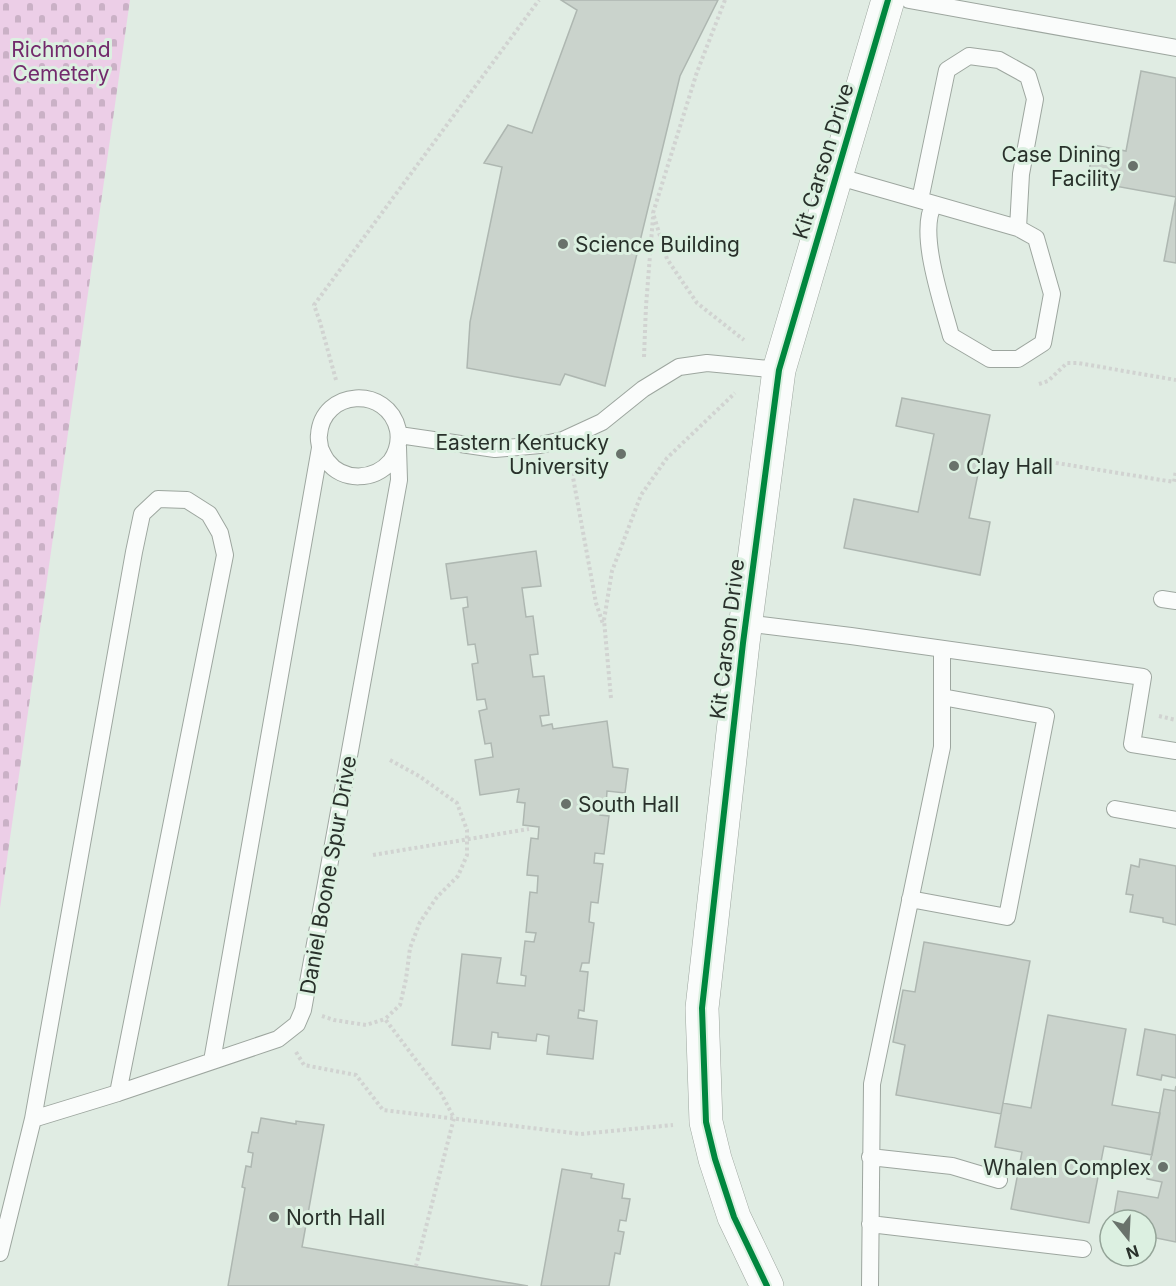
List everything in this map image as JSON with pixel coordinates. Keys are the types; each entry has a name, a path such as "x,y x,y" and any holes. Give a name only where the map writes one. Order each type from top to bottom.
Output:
{"street":[{"name":"Kit Carson Drive","path":"767,1286 734,1217 715,1159 706,1122 702,1008 745,622 779,370 888,0"}],"lane":[{"path":"909,0 1176,48"},
{"path":"836,176 927,202 1017,228 1036,238 1052,294 1043,343 1018,359 990,359 951,336 929,252 927,202 947,70 969,56 999,60 1028,76 1035,99 1022,174 1017,228"},
{"path":"398,440 495,448 563,440 602,422 643,389 679,367 707,363 779,370"},
{"path":"212,1061 320,448 319,435 322,422 339,402 352,398 365,398 378,402 389,410 396,422 398,440 393,458 373,475 360,477 347,475 335,469 326,460 320,448"},
{"name":"Daniel Boone Spur Drive","path":"33,1119 278,1039 297,1024 303,1010 399,480 398,440"},
{"path":"0,1252 33,1119 142,514 158,499 187,501 209,514 220,532 225,555 118,1093"},
{"path":"745,622 1143,677 1132,744 1176,751"},
{"path":"870,1286 872,1084 942,747 942,648"},
{"path":"910,899 1007,917 1046,716 942,697"},
{"path":"1115,809 1176,820"},
{"path":"870,1157 952,1166 999,1180"},
{"path":"870,1224 1083,1249"}],"path":[{"path":"336,381 314,305 539,0"},
{"path":"644,357 653,213 697,72 725,0"},
{"path":"653,213 667,259 697,303 744,340"},
{"path":"1039,384 1048,381 1067,363 1176,380"},
{"path":"610,698 604,620 612,571 641,495 667,458 735,393"},
{"path":"568,453 596,603 605,631"},
{"path":"1044,461 1174,482 1176,470"},
{"path":"303,1010 334,1020 366,1025 385,1019 400,1005 410,948 420,922 437,897 458,876 467,855 467,831 457,803 419,776 390,760"},
{"path":"373,855 529,829"},
{"path":"385,1019 441,1093 454,1118 416,1266"},
{"path":"284,1034 304,1065 356,1075 383,1110 581,1134 673,1125"}],"green space":[{"name":"Richmond Cemetery","path":"0,0 130,0 0,908"}],"building":[{"name":"Science Building","path":"561,0 718,0 680,76 605,386 565,374 560,385 467,368 470,322 502,167 484,163 508,125 532,133 577,10"},
{"name":"Case Dining Facility","path":"1141,71 1176,78 1176,197 1087,181 1094,145 1126,151"},
{"path":"1176,197 1176,263 1164,261"},
{"name":"Clay Hall","path":"902,398 990,415 969,518 990,522 980,575 844,548 854,499 918,512 934,434 896,426"},
{"name":"South Hall","path":"536,551 541,586 522,588 526,617 533,616 538,654 530,655 533,677 544,676 549,715 540,716 542,726 552,724 553,729 607,721 613,767 628,769 625,793 607,791 606,806 601,806 600,815 609,816 604,854 595,853 594,863 603,864 598,903 591,902 589,922 594,923 589,963 582,963 580,971 588,972 584,1011 579,1010 578,1018 597,1021 593,1059 547,1054 549,1036 537,1034 536,1041 498,1037 498,1033 492,1032 490,1049 452,1045 462,954 501,958 497,983 525,986 526,976 521,975 525,941 534,942 536,933 526,932 530,892 537,893 538,876 527,875 531,838 538,839 539,827 523,825 525,803 517,802 519,789 480,795 475,760 493,757 491,743 485,744 479,711 487,709 485,699 477,700 472,664 478,663 475,644 468,645 463,608 468,607 467,597 451,599 446,564"},
{"path":"1140,859 1176,866 1176,925 1163,922 1163,918 1130,912 1133,895 1126,894 1131,865 1139,867"},
{"path":"924,942 1030,961 1001,1114 896,1095 905,1045 893,1042 903,990 915,992"},
{"path":"1048,1015 1126,1029 1112,1105 1160,1113 1152,1155 1104,1146 1089,1223 1011,1209 1022,1152 995,1147 1003,1103 1031,1108"},
{"path":"1145,1029 1176,1035 1176,1078 1162,1075 1161,1080 1137,1075"},
{"name":"Whalen Complex","path":"1176,1086 1176,1242 1158,1238 1158,1208 1115,1208 1118,1191 1158,1198 1162,1182 1147,1179 1164,1089 1175,1091"},
{"name":"North Hall","path":"261,1118 296,1124 296,1121 324,1125 302,1247 528,1286 228,1286 245,1188 242,1187 246,1166 251,1167 253,1153 248,1152 252,1132 258,1133"},
{"path":"562,1169 592,1174 591,1178 624,1184 622,1198 630,1199 626,1221 620,1220 618,1231 624,1232 620,1254 615,1253 609,1286 541,1286"}],"cycle path":[{"path":"767,1286 734,1217 715,1159 706,1122 702,1008 743,643 779,370 888,0"}],"place":[{"name":"Case Dining Facility","path":"1133,166"},
{"name":"Science Building","path":"563,244"},
{"name":"Eastern Kentucky University","path":"621,454"},
{"name":"Clay Hall","path":"954,466"},
{"name":"South Hall","path":"566,804"},
{"name":"Whalen Complex","path":"1163,1167"},
{"name":"North Hall","path":"274,1217"}]}
